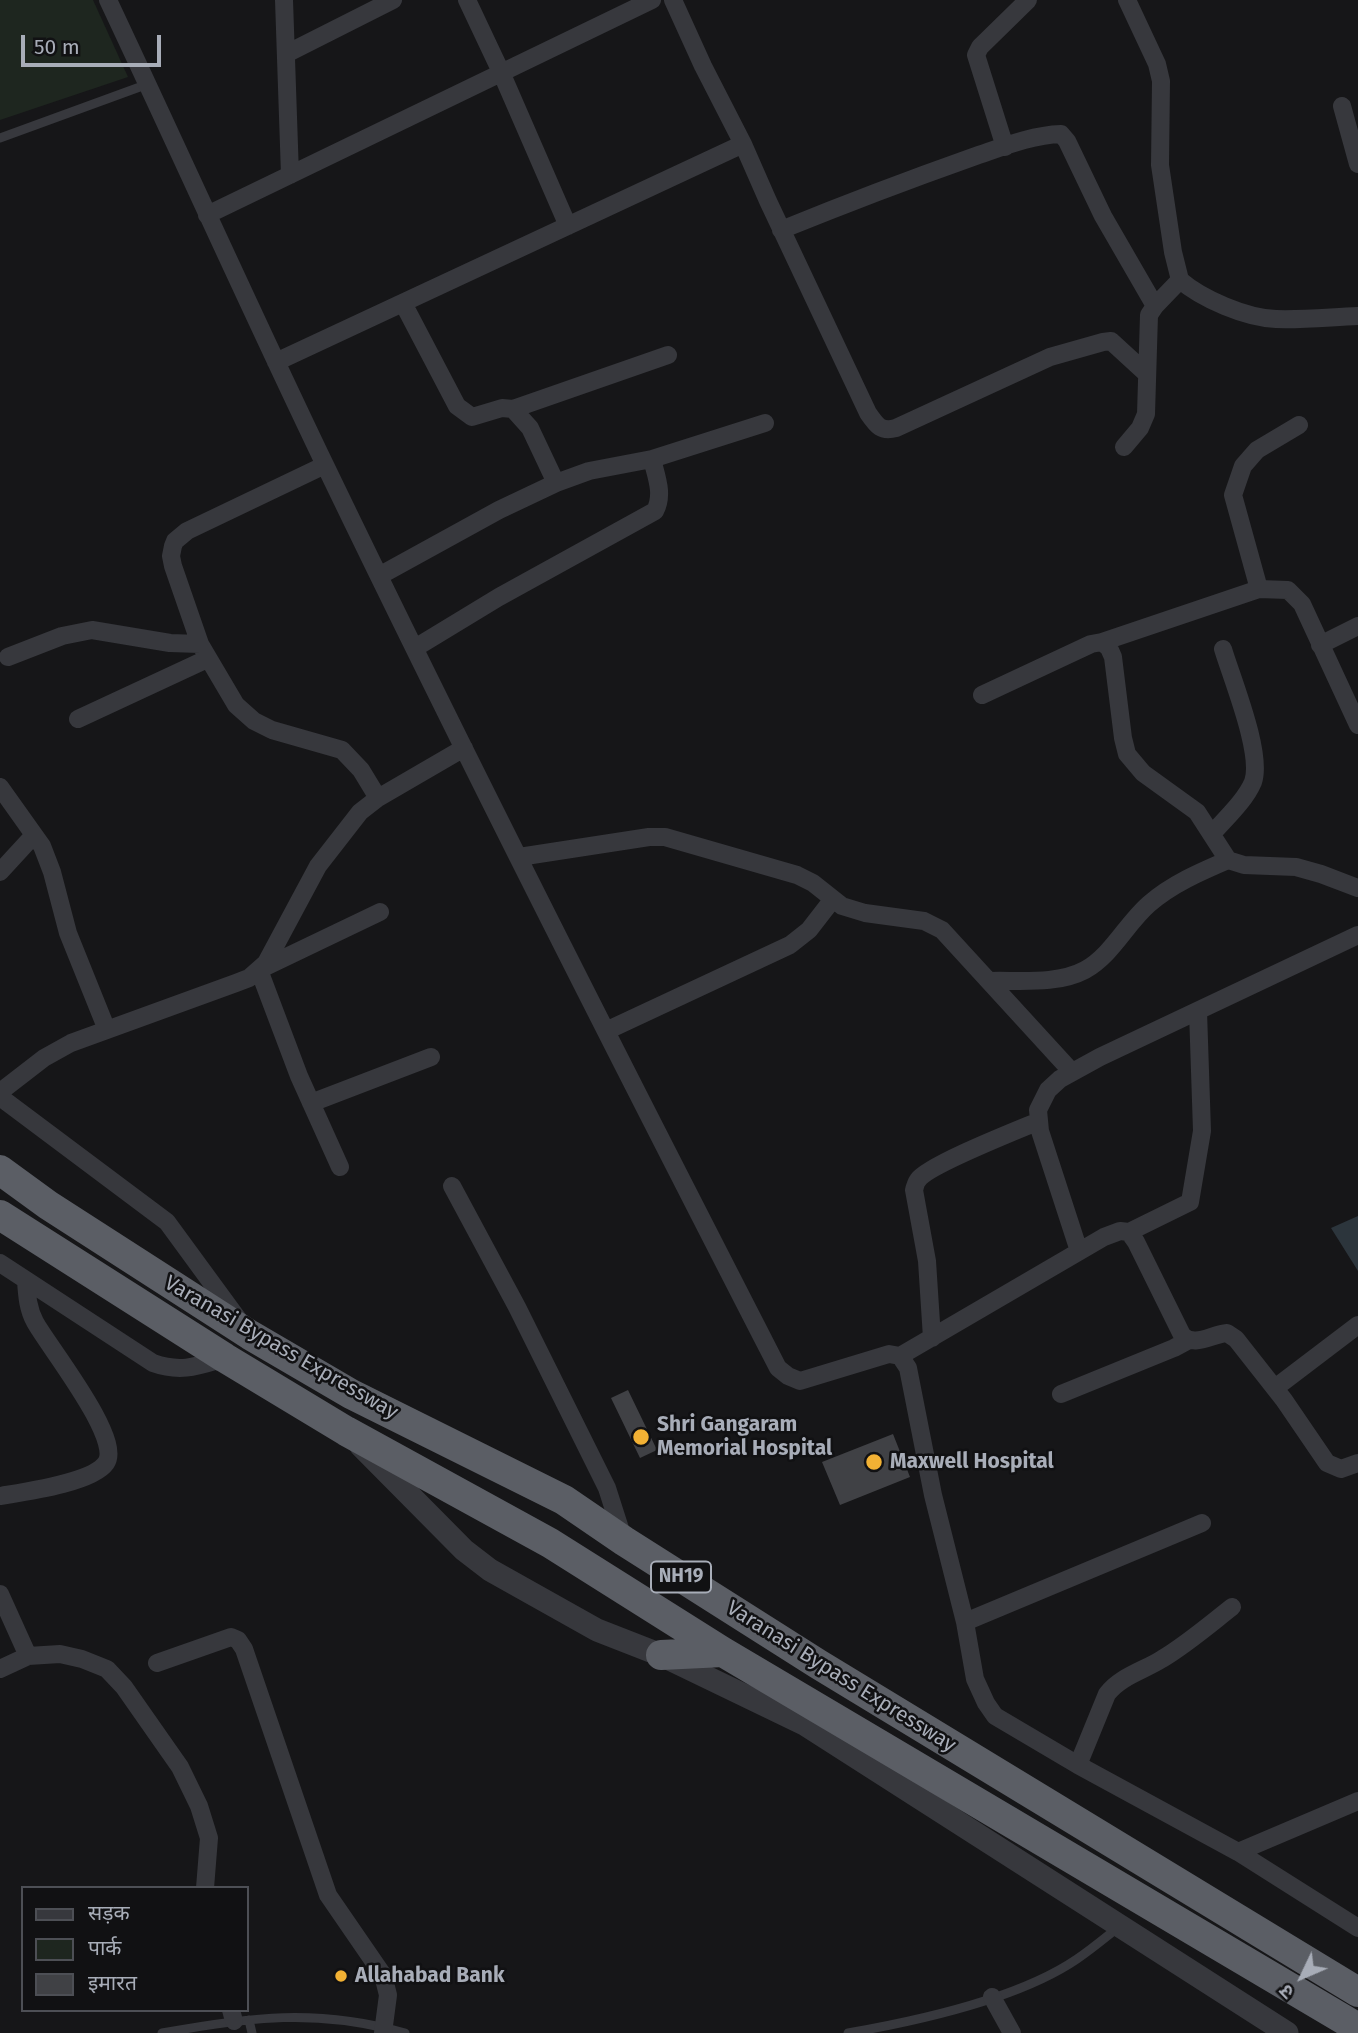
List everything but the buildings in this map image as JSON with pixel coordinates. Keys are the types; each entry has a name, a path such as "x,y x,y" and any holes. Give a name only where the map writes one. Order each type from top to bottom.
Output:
{"highway":[{"name":"Varanasi Bypass Expressway","path":"0,1170 48,1205 250,1335 351,1394 564,1500 624,1542 818,1664 1358,1992"},
{"name":"Varanasi Bypass Expressway","path":"0,1215 225,1358 346,1431 550,1543 723,1652 1358,2028"},
{"path":"661,1655 723,1652"}],"street":[{"path":"108,0 379,576 778,1368 800,1381 889,1354 900,1356 1079,1251 1120,1231 1129,1233 1190,1202 1202,1131 1198,1011"},
{"path":"284,0 290,175"},
{"path":"286,54 393,0"},
{"path":"467,0 568,226"},
{"path":"207,215 652,0"},
{"path":"673,0 868,414 878,427 886,431 1050,357 1084,345 1111,341 1147,374"},
{"path":"1004,147 976,55 980,47 1028,0"},
{"path":"1127,0 1157,64 1161,81 1160,165 1180,280 1205,298 1261,317 1275,319 1358,316"},
{"path":"1342,106 1358,164"},
{"path":"781,230 890,186 1004,147 1046,135 1060,134 1067,141 1110,228 1155,306"},
{"path":"276,362 743,144"},
{"path":"1124,447 1140,428 1149,403 1149,316 1180,280"},
{"path":"403,303 457,406 472,417 502,408 513,409 668,355"},
{"path":"513,409 530,428 556,483"},
{"path":"379,576 499,510 556,483 589,471 652,459 765,424"},
{"path":"1259,589 1233,495 1243,467 1257,450 1299,425"},
{"path":"415,648 499,597 655,511 660,492 652,459"},
{"path":"325,465 187,531 176,541 171,556 204,652 236,705 244,714 272,730 342,750 361,770 378,798"},
{"path":"982,695 1091,644 1259,589 1287,590 1302,604 1358,724"},
{"path":"1320,645 1358,626"},
{"path":"8,657 62,636 92,630 170,643 204,652"},
{"path":"1102,642 1113,657 1127,754 1143,773 1197,813 1228,860 1244,865 1296,867 1358,888"},
{"path":"1212,834 1246,793 1255,772 1252,744 1223,649"},
{"path":"78,719 204,652"},
{"path":"259,970 266,963 318,866 360,812 378,798 464,748"},
{"path":"0,787 42,846 52,872 68,933 107,1030"},
{"path":"0,872 34,835"},
{"path":"519,857 649,837 665,837 797,875 813,883 842,906 864,913 924,921 942,930 1072,1072"},
{"path":"989,981 1050,979 1083,971 1164,892 1228,860"},
{"path":"606,1031 790,945 808,930 833,900"},
{"path":"250,1335 167,1222 0,1094 44,1058 71,1042 236,983 380,912"},
{"path":"1079,1251 1040,1131 1038,1110 1048,1090 1072,1072 1358,935"},
{"path":"259,970 311,1103 340,1167"},
{"path":"311,1103 431,1057"},
{"path":"932,1338 927,1261 914,1190 917,1181 946,1162 1039,1121"},
{"path":"452,1186 517,1307 607,1488 624,1542"},
{"path":"1129,1233 1136,1242 1181,1335 1194,1341 1227,1332 1236,1339 1275,1388 1327,1463 1341,1469 1358,1463"},
{"path":"0,1263 153,1363 170,1369 189,1368 225,1358"},
{"path":"0,1496 53,1488 97,1470 107,1462 109,1453 97,1420 78,1385 36,1324 29,1308 26,1281"},
{"path":"1275,1388 1358,1325"},
{"path":"1061,1394 1174,1348 1187,1340"},
{"path":"900,1356 908,1368 933,1495 965,1622 975,1679 995,1716 1238,1853 1358,1928"},
{"path":"346,1431 464,1550 490,1570 597,1630 661,1655 806,1725 1287,2033"},
{"path":"965,1622 1202,1523"},
{"path":"0,1594 29,1657"},
{"path":"1078,1765 1112,1687 1169,1654 1232,1607"},
{"path":"157,1663 232,1637 238,1640 244,1649 328,1895 383,1975 388,1995 383,2030"},
{"path":"0,1669 29,1657 60,1654 107,1669 124,1687 180,1767 199,1806 209,1839 205,1886"},
{"path":"1238,1853 1358,1801"},
{"path":"992,1997 1012,2033"}],"lane":[{"path":"0,138 148,84"},
{"path":"848,2033 900,2024 1034,1982 1076,1960 1121,1925"},
{"path":"162,2033 238,2017 284,2016 323,2017 405,2033"},
{"path":"238,2017 252,2033"}],"green space":[{"path":"0,0 93,0 128,77 0,120"}],"shaded area":[{"path":"1358,1216 1358,1271 1331,1228"}],"place":[{"name":"Shri Gangaram Memorial Hospital","path":"641,1437"},
{"name":"Maxwell Hospital","path":"874,1462"},
{"name":"Allahabad Bank","path":"341,1976"}]}
